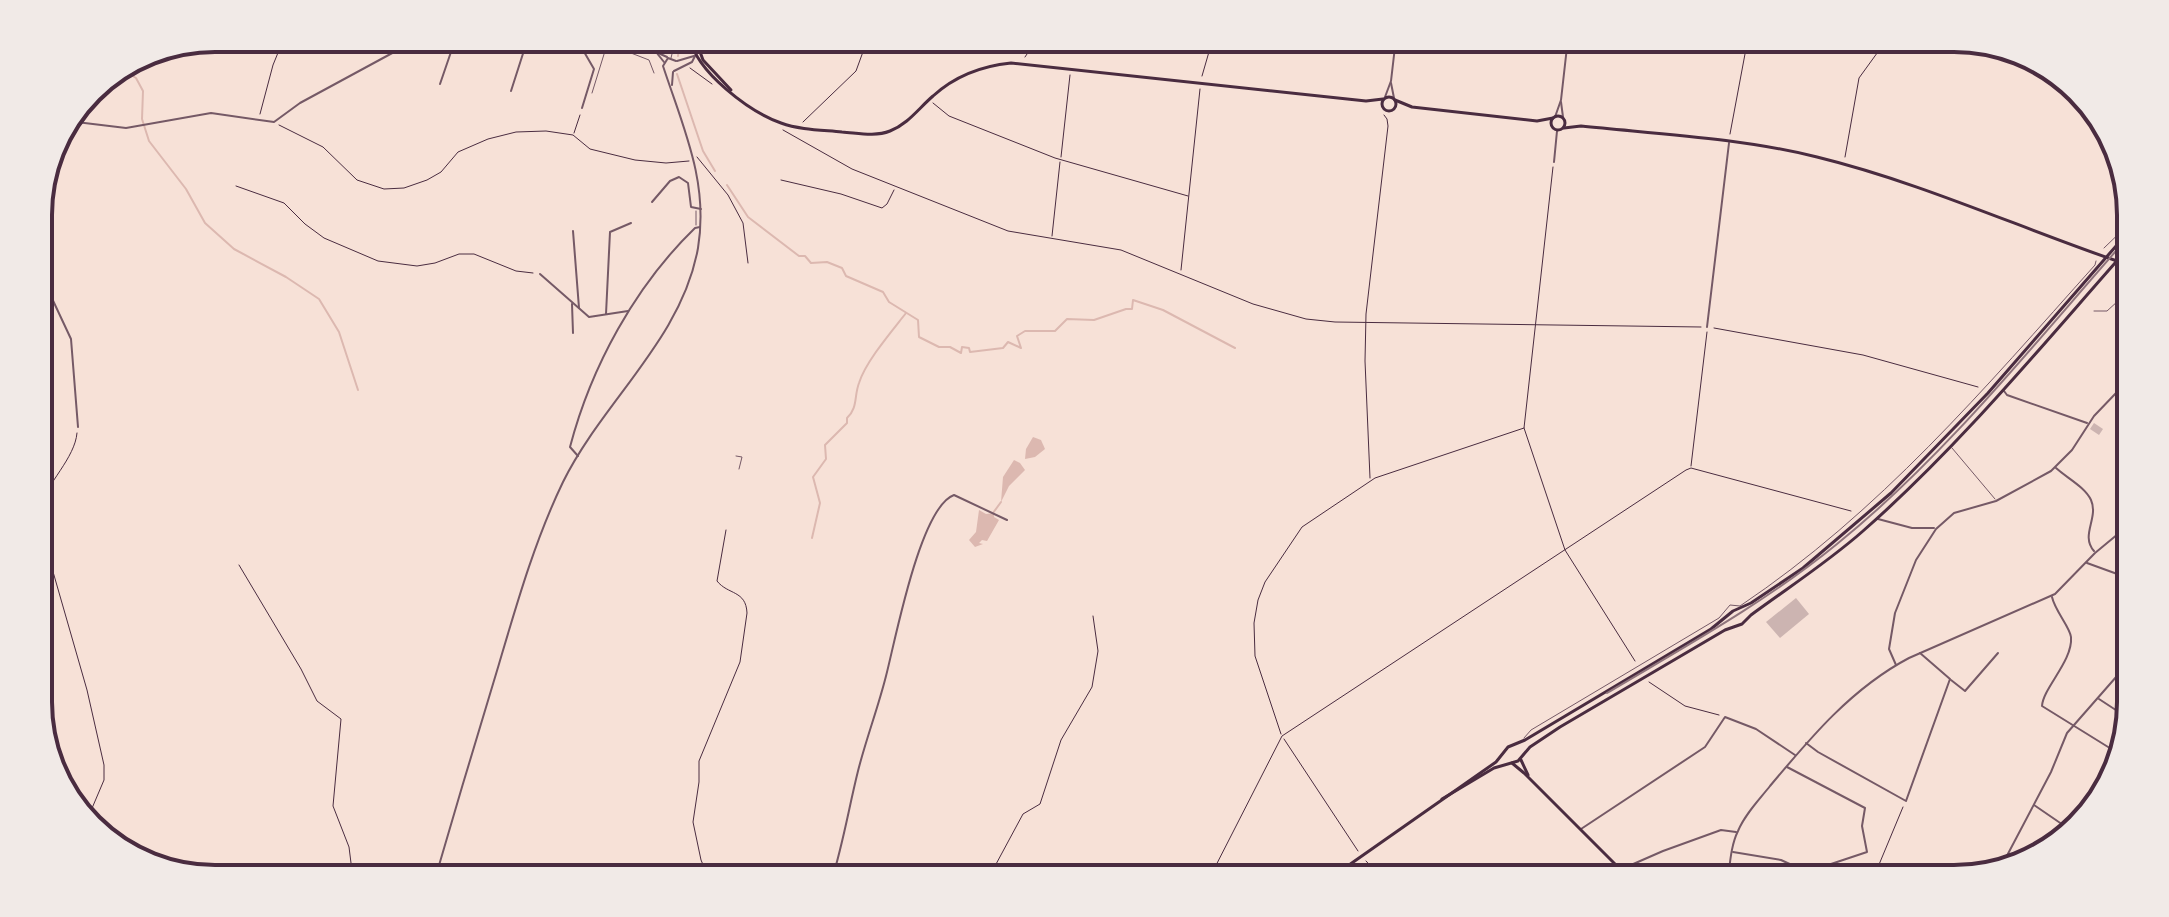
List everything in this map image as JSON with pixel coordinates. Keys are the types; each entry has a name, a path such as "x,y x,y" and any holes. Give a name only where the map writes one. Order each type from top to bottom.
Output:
{"main road":[{"path":"696,52 736,95 770,118 797,127 862,134 884,132 903,124 949,83 970,72 1022,62 1366,101 1394,99 1412,107"},
{"path":"1383,109 1381,103 1384,98"},
{"path":"1393,110 1396,105 1394,99"},
{"path":"1366,101 1388,111 1412,107 1537,121 1564,118 1581,126"},
{"path":"1552,128 1554,118"},
{"path":"1564,118 1564,128"},
{"path":"1438,801 1494,768 1521,757 1530,747 1560,727 1742,624 1817,568 1877,518 1951,446 2117,261 1843,164 1779,149 1729,142 1581,126 1557,131 1537,121"},
{"path":"1347,865 1496,762 1508,747 1778,586 1823,552 1902,483 1974,408 2117,245"},
{"path":"1738,609 1744,613 1745,620"},
{"path":"1729,616 1730,623 1735,626"},
{"path":"1514,746 1519,749 1530,778"},
{"path":"1503,753 1617,865"}],"street":[{"path":"80,122 126,128 211,113 274,122 300,103 394,52"},
{"path":"440,84 451,52"},
{"path":"511,91 524,52"},
{"path":"582,108 594,69 584,52"},
{"path":"592,93 605,52"},
{"path":"629,52 649,60 654,73"},
{"path":"439,865 531,563 556,498 578,456 676,312 690,280 701,227 694,158 664,62 657,52"},
{"path":"658,52 676,61 697,55"},
{"path":"664,62 671,58 672,52"},
{"path":"1384,98 1391,81 1394,52"},
{"path":"1554,118 1561,100 1566,52"},
{"path":"664,69 675,70 692,62 697,55"},
{"path":"672,87 676,61"},
{"path":"1391,81 1394,99"},
{"path":"1561,100 1564,118"},
{"path":"1554,162 1557,131"},
{"path":"1707,327 1729,142"},
{"path":"652,202 670,181 683,177 689,187 689,205 700,209"},
{"path":"696,227 695,212 700,209"},
{"path":"606,315 609,234 613,229 631,223"},
{"path":"578,456 570,447 586,393 629,311 665,259 696,227 701,227"},
{"path":"573,231 578,309"},
{"path":"2104,248 2117,236"},
{"path":"1524,738 1531,730 1719,618 1730,605 1740,606 1861,514 1985,389 2096,261"},
{"path":"540,274 591,318 629,311"},
{"path":"52,298 71,339 78,427"},
{"path":"2094,311 2107,311 2117,302"},
{"path":"572,303 573,333"},
{"path":"2004,388 2005,394 2088,424"},
{"path":"1896,665 1889,652 1895,613 1916,560 1936,529 1957,511 1996,501 2055,468 2072,450 2088,424 2117,393"},
{"path":"1951,446 1996,501"},
{"path":"736,456 742,457 739,469"},
{"path":"2055,468 2085,491 2091,500 2093,512 2088,537 2089,546 2095,553"},
{"path":"835,865 858,770 886,678 902,605 923,543 939,510 950,496 961,496 1007,520"},
{"path":"1877,518 1912,528 1936,529"},
{"path":"1731,865 1737,832 1745,819 1806,743 1846,702 1919,652 2051,596 2117,535"},
{"path":"2086,562 2117,574"},
{"path":"2051,596 2071,639 2057,678 2041,704 2110,748"},
{"path":"1919,652 1965,691 1998,653"},
{"path":"2007,856 2051,772 2067,733 2117,676"},
{"path":"1806,743 1906,801 1950,679"},
{"path":"2098,698 2117,710"},
{"path":"1581,829 1705,747 1725,717 1756,729 1796,755"},
{"path":"1786,767 1865,808 1862,826 1867,852 1828,865"},
{"path":"2033,805 2061,824"},
{"path":"1631,865 1721,830 1737,832"},
{"path":"1733,852 1781,860 1792,865"}],"path":[{"path":"261,110 278,52"},
{"path":"797,127 858,69 863,52"},
{"path":"1022,62 1029,52"},
{"path":"1180,273 1200,82 1209,52"},
{"path":"1729,142 1745,52"},
{"path":"1843,164 1859,78 1878,52"},
{"path":"1052,239 1070,67"},
{"path":"692,70 712,84"},
{"path":"929,99 949,116 1060,160 1188,196"},
{"path":"573,135 582,108"},
{"path":"1370,480 1365,361 1388,126 1384,115"},
{"path":"274,122 317,142 365,185 390,190 432,178 458,152 499,136 546,131 573,135 590,149 635,160 666,163 694,158 713,174 741,217 745,227 748,263"},
{"path":"780,128 831,159 895,188 1008,231 1121,250 1239,299 1306,319 1707,327 1871,357 1985,389"},
{"path":"1554,162 1524,428 1565,550 1639,666"},
{"path":"781,180 841,194 882,208 895,188"},
{"path":"236,186 284,203 324,238 378,261 417,266 459,254 474,254 516,271 540,274"},
{"path":"1691,468 1707,327"},
{"path":"52,481 76,445 78,427"},
{"path":"1371,865 1282,736 1254,648 1254,623 1260,592 1305,523 1370,480 1524,428"},
{"path":"1216,865 1282,736 1691,468 1861,514"},
{"path":"703,865 693,822 699,761 740,662 747,613 747,605 741,596 721,587 717,581 726,530"},
{"path":"239,565 317,701 341,719 333,806 349,847 351,865"},
{"path":"52,568 87,690 104,765 104,780 92,809"},
{"path":"996,865 1025,811 1040,804 1061,740 1092,687 1098,651 1093,616"},
{"path":"1647,681 1685,706 1725,717"},
{"path":"1879,865 1906,801"}],"shaded area":[{"path":"1033,437 1041,440 1045,449 1035,457 1025,459 1026,449"},
{"path":"1014,460 1025,470 1009,486 1001,502 1003,477"},
{"path":"979,510 986,514 994,513 999,520 987,541 982,540 979,543 983,544 975,547 969,540 976,532"}],"building":[{"path":"2094,423 2103,429 2099,435 2090,429"},
{"path":"1796,598 1809,614 1780,638 1766,622"}],"waterway":[{"path":"678,52 678,56"},
{"path":"677,74 703,151 715,171"},
{"path":"131,75 143,91 142,119 149,141 186,189 205,223 234,249 319,299 339,332 358,390"},
{"path":"727,185 748,217 799,256 805,256 811,263 827,262 842,268 846,276 883,292 889,302 918,320 919,337 939,347 950,347 961,353 962,347 969,348 970,352 1003,348 1008,342 1021,348 1017,336 1025,331 1055,331 1067,319 1094,320 1132,309 1133,300 1163,310 1235,348"},
{"path":"812,538 820,503 813,477 826,459 825,445 847,423 867,365 906,313"},
{"path":"993,513 1001,502"}],"tram line":[{"path":"1607,693 1725,623 1782,585 1877,510 1990,396 2117,250"}]}
